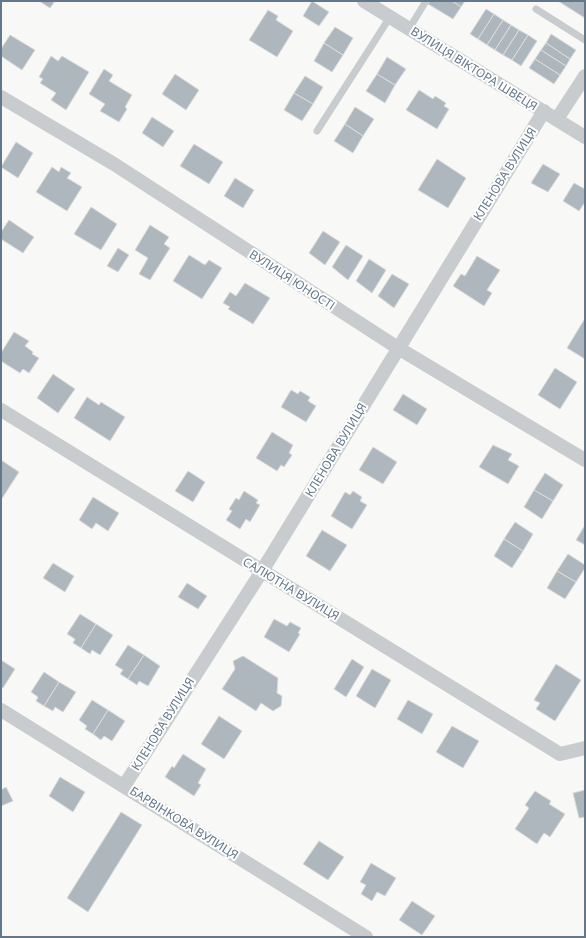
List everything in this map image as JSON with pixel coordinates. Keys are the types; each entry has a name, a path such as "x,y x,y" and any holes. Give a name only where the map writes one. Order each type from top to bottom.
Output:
{"street":[{"name":"ВУЛИЦЯ ВІКТОРА ШВЕЦЯ","path":"364,1 585,137"},
{"path":"557,119 585,76"},
{"name":"ВУЛИЦЯ ЮНОСТІ","path":"1,97 114,164 398,348 585,460"},
{"name":"КЛЕНОВА ВУЛИЦЯ","path":"124,786 262,571 544,111"},
{"name":"САЛЮТНА ВУЛИЦЯ","path":"1,410 560,754 585,748"},
{"name":"БАРВІНКОВА ВУЛИЦЯ","path":"1,710 124,786 351,933 366,937"}],"lane":[{"path":"409,29 426,1"},
{"path":"536,9 585,40"},
{"path":"317,131 390,17"}],"building":[{"path":"39,1 55,1 50,8"},
{"path":"312,1 329,12 319,26 303,16"},
{"path":"430,1 452,1 461,7 453,19 428,4"},
{"path":"452,1 465,1 461,7"},
{"path":"558,1 585,1 585,18"},
{"path":"486,9 494,14 478,39 470,34"},
{"path":"268,10 278,16 276,20 293,31 277,57 249,40"},
{"path":"494,14 503,20 487,45 478,39"},
{"path":"503,20 511,25 495,50 487,45"},
{"path":"511,25 519,30 503,55 495,50"},
{"path":"335,27 353,38 343,55 324,43"},
{"path":"519,30 528,35 512,60 503,55"},
{"path":"551,34 576,50 570,59 546,43"},
{"path":"10,35 35,50 22,70 1,56 1,49"},
{"path":"528,35 537,41 521,66 512,60"},
{"path":"324,43 343,55 332,72 314,61"},
{"path":"546,43 570,59 566,66 541,50"},
{"path":"541,50 566,66 560,75 535,59"},
{"path":"51,56 58,61 62,56 89,72 66,110 51,100 56,93 40,83 43,79 39,77"},
{"path":"387,57 406,69 395,85 377,74"},
{"path":"535,59 560,75 554,84 529,68"},
{"path":"104,69 113,75 109,81 132,95 125,107 127,109 119,122 100,111 105,104 89,94"},
{"path":"175,74 199,90 186,110 162,94"},
{"path":"377,74 395,85 385,103 366,91"},
{"path":"305,76 323,87 313,104 294,93"},
{"path":"419,90 433,99 435,96 446,103 444,106 449,109 437,129 406,110"},
{"path":"294,93 313,104 302,121 284,110"},
{"path":"355,107 374,119 363,136 345,124"},
{"path":"152,117 174,131 163,147 142,133"},
{"path":"345,124 363,136 353,153 334,141"},
{"path":"16,142 33,153 18,178 1,167"},
{"path":"194,144 223,162 209,184 180,166"},
{"path":"437,159 466,178 448,208 418,190"},
{"path":"543,164 560,174 548,192 531,183"},
{"path":"52,167 59,172 61,167 71,173 67,178 82,187 67,211 36,192"},
{"path":"235,178 254,190 243,208 224,196"},
{"path":"574,183 585,189 585,202 579,211 563,201"},
{"path":"91,207 117,224 101,250 74,234"},
{"path":"9,220 34,237 23,253 1,239 1,232"},
{"path":"150,225 169,237 164,244 170,248 150,280 139,274 148,258 135,250"},
{"path":"323,231 340,242 325,265 309,253"},
{"path":"346,245 363,256 348,280 332,267"},
{"path":"118,248 129,255 118,272 107,266"},
{"path":"189,255 205,265 209,260 222,268 202,299 173,281"},
{"path":"477,256 500,270 487,290 492,293 484,306 453,286 461,274 465,276"},
{"path":"369,259 386,270 372,293 356,281"},
{"path":"392,274 409,284 394,308 378,296"},
{"path":"245,283 270,298 253,324 228,309 230,307 223,303 230,292 236,296"},
{"path":"584,320 585,321 585,359 567,348"},
{"path":"14,332 29,341 25,346 33,352 32,354 39,358 29,373 23,369 20,373 1,361 1,353"},
{"path":"555,368 577,382 560,409 538,395"},
{"path":"53,374 75,389 58,413 37,398"},
{"path":"291,390 298,394 300,391 310,397 308,401 316,406 306,422 281,407"},
{"path":"403,394 427,409 417,425 393,410"},
{"path":"87,397 99,405 101,402 125,417 110,441 74,418"},
{"path":"272,432 293,445 289,453 292,455 284,467 281,465 277,471 256,458"},
{"path":"493,445 512,454 508,460 519,466 508,484 479,467"},
{"path":"373,447 397,462 383,484 359,470"},
{"path":"1,460 19,472 1,500"},
{"path":"188,471 205,482 193,502 175,491"},
{"path":"545,473 563,485 553,501 534,490"},
{"path":"534,490 553,501 542,519 524,507"},
{"path":"244,491 258,500 256,503 260,505 250,522 246,519 240,529 226,520 232,511 229,509 236,498 239,500"},
{"path":"353,491 362,497 360,501 367,505 352,529 331,516 345,492 350,495"},
{"path":"93,497 119,513 108,531 96,523 92,529 79,520"},
{"path":"515,522 533,534 523,551 504,539"},
{"path":"585,525 585,545 576,540"},
{"path":"322,530 347,545 330,571 306,556"},
{"path":"504,539 523,551 512,568 494,556"},
{"path":"568,554 585,565 585,568 576,582 557,571"},
{"path":"53,563 74,576 65,592 43,578"},
{"path":"557,571 576,582 565,599 547,588"},
{"path":"187,583 207,596 198,609 178,597"},
{"path":"80,614 96,624 81,648 73,643 75,639 67,634"},
{"path":"274,619 287,626 290,622 301,628 298,633 300,634 289,652 264,637"},
{"path":"96,624 113,635 100,655 92,650 90,654 81,648"},
{"path":"128,645 144,655 128,679 120,674 123,670 115,665"},
{"path":"144,655 160,666 148,686 139,681 137,685 128,679"},
{"path":"243,656 278,678 277,693 282,696 281,706 273,711 261,703 256,711 222,689 235,669 233,661"},
{"path":"352,659 364,667 346,697 334,689"},
{"path":"1,660 15,669 3,688 1,687"},
{"path":"556,664 581,680 555,721 536,709 540,703 534,700"},
{"path":"372,669 391,680 375,708 356,696"},
{"path":"44,672 59,682 44,706 36,701 38,697 31,692"},
{"path":"59,682 76,692 63,712 55,707 53,711 44,706"},
{"path":"92,700 108,710 93,734 85,729 87,726 79,720"},
{"path":"408,700 433,714 422,734 397,719"},
{"path":"108,710 125,721 112,741 104,736 101,740 93,734"},
{"path":"219,716 242,731 224,759 201,744"},
{"path":"452,726 479,741 463,768 436,752"},
{"path":"183,754 206,769 198,783 201,785 194,796 165,777 172,766 174,768"},
{"path":"60,777 85,792 73,812 49,796"},
{"path":"6,787 13,801 1,806 1,790"},
{"path":"585,790 585,817 579,818 573,793"},
{"path":"535,791 551,801 549,804 565,814 550,837 544,833 537,844 515,829 529,808 525,805"},
{"path":"121,812 142,825 88,912 67,898"},
{"path":"319,841 344,857 328,880 303,864"},
{"path":"371,863 396,878 385,896 377,892 372,901 361,894 366,885 360,882"},
{"path":"412,901 435,916 422,935 399,920"}]}
